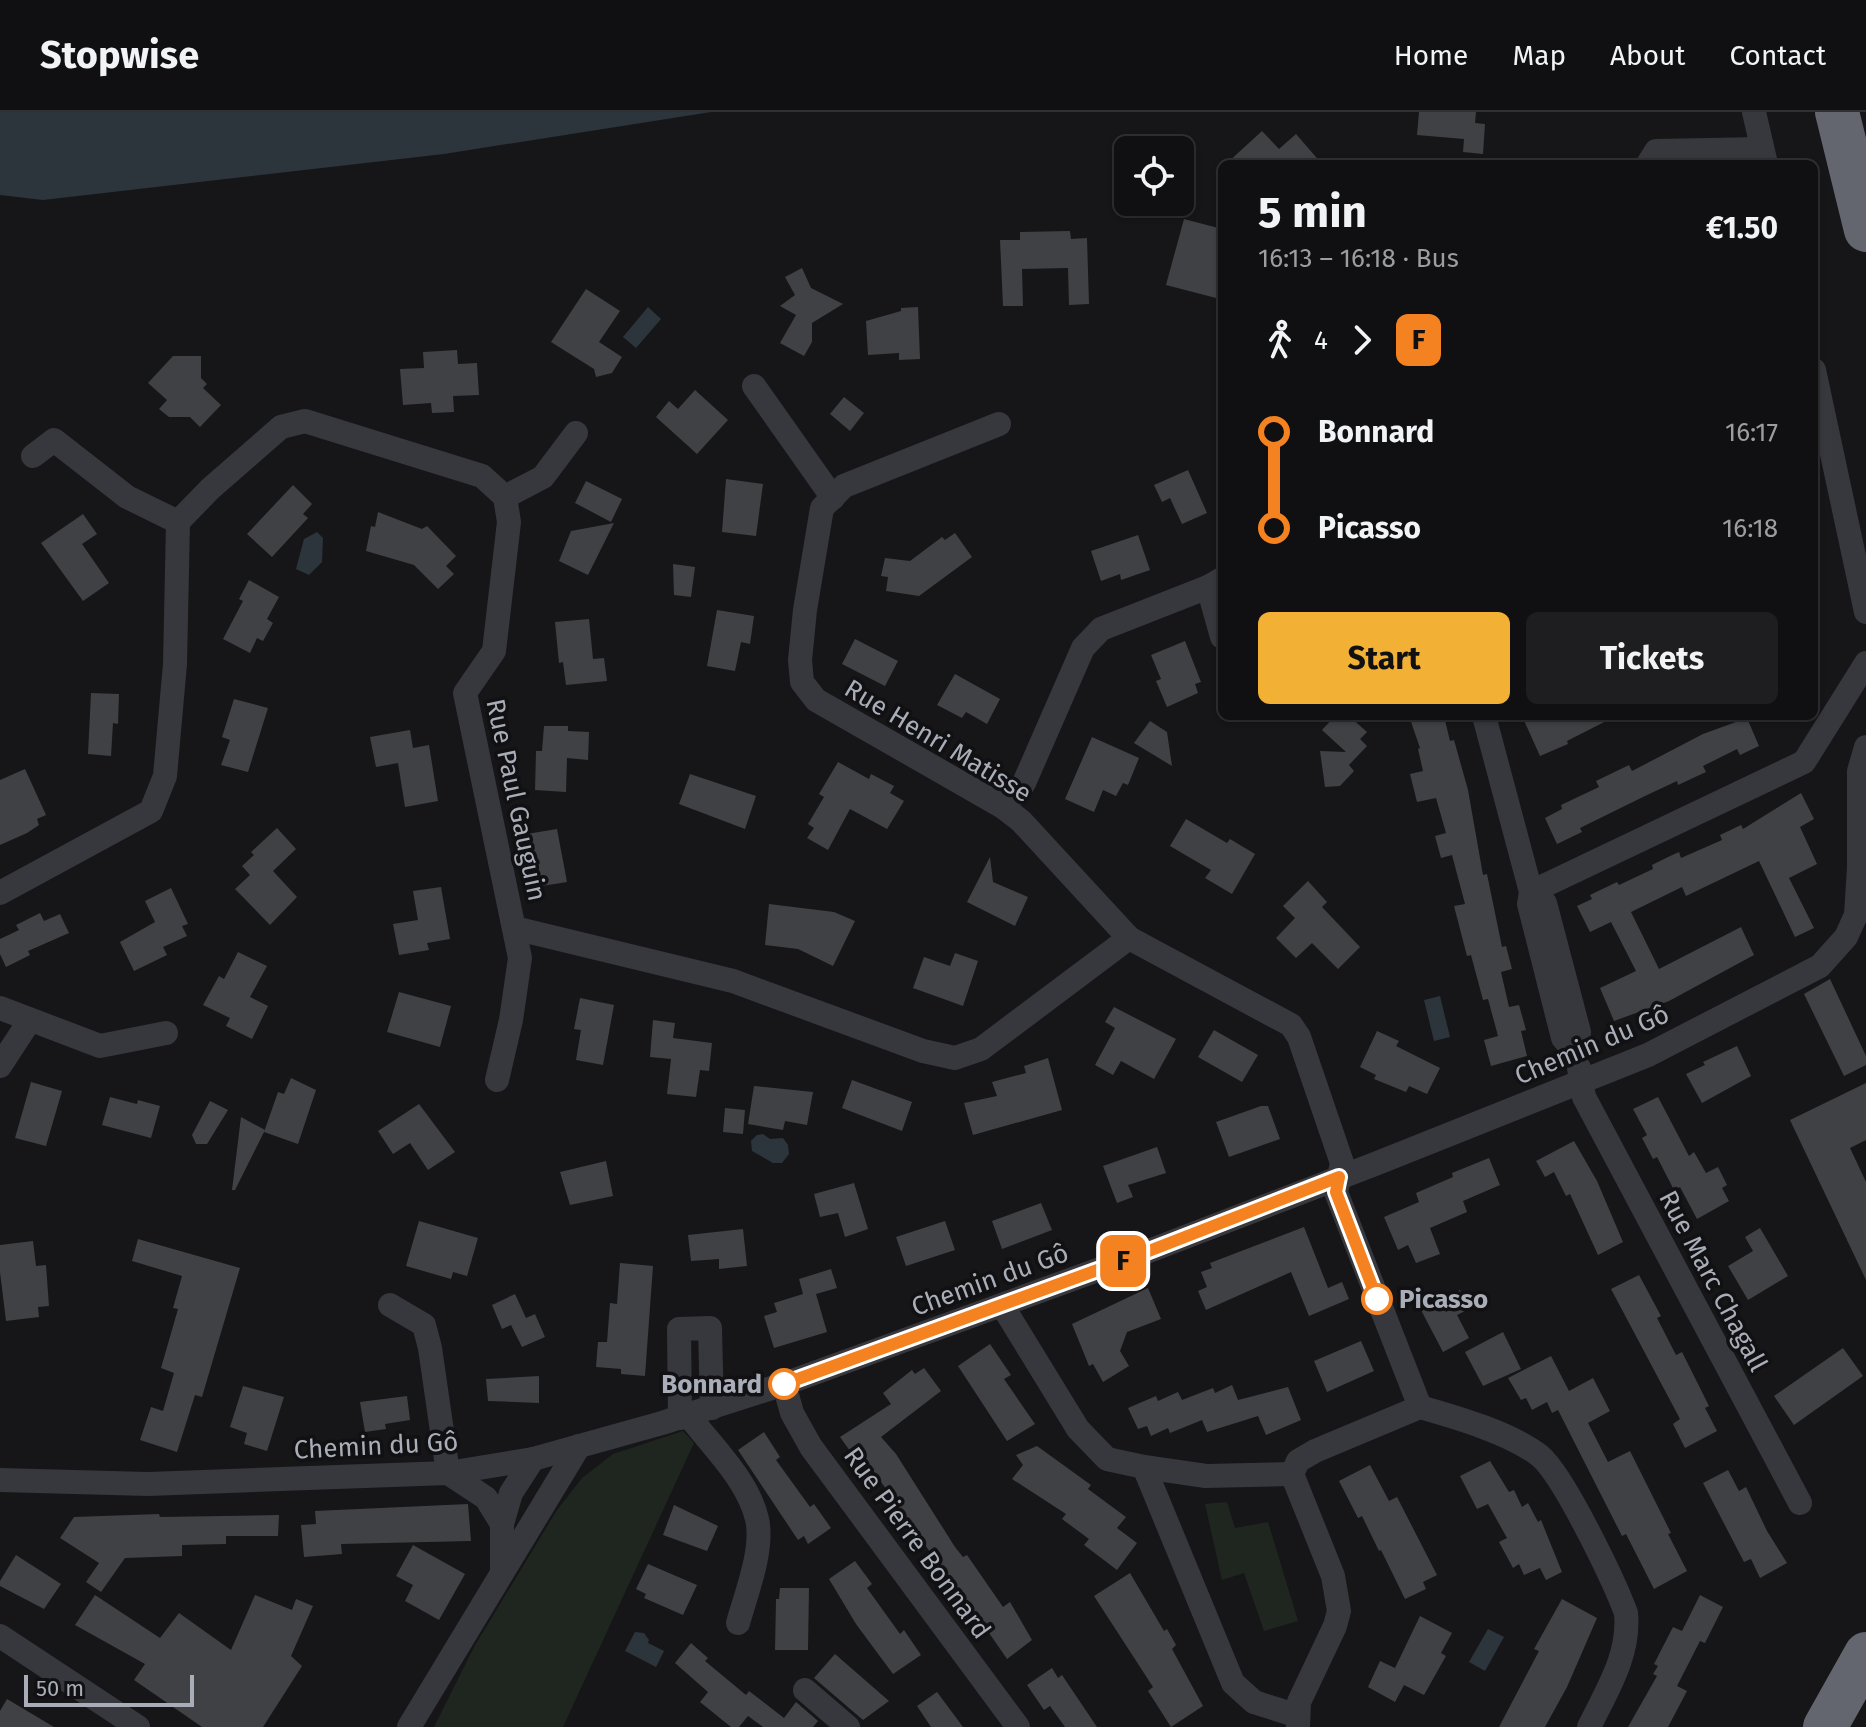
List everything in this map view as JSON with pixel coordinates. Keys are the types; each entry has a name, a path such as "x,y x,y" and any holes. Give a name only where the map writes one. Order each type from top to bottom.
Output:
{"highway":[{"path":"1837,112 1866,230"},
{"path":"1825,1727 1866,1654"},
{"path":"1859,1727 1866,1714"}],"street":[{"path":"1650,160 1656,151 1764,157 1754,112"},
{"path":"754,386 833,498 844,486 999,424"},
{"path":"1818,389 1866,612"},
{"path":"0,893 151,811 165,776 175,664 178,522 210,489 281,427 305,421 482,476 505,497 543,477 576,433"},
{"path":"33,456 54,440 127,497 178,522"},
{"name":"Rue Paul Gauguin","path":"497,1080 511,1020 520,958 465,693 494,651 509,522 505,497"},
{"name":"Rue Henri Matisse","path":"833,498 822,508 805,610 800,660 802,682 816,700 1003,807 1021,821 1129,938 1291,1025 1299,1037 1342,1163 1336,1192 1420,1407"},
{"path":"1003,807 1024,783 1083,648 1091,638 1101,629 1215,583 1218,606"},
{"path":"1531,892 1804,762 1866,663"},
{"name":"Rue Marc Chagall","path":"1485,720 1531,892 1529,904 1563,1038 1576,1052 1584,1097 1800,1503"},
{"name":"Chemin du Gô","path":"0,1480 148,1484 448,1473 533,1459 684,1417 784,1384 1002,1305 1582,1082 1648,1055 1796,980 1820,966 1846,937 1856,915 1859,771 1866,747"},
{"name":"Rue Paul Gauguin","path":"514,928 733,981 923,1051 955,1058 981,1049 1129,938"},
{"path":"0,1008 100,1046 166,1033"},
{"path":"0,1066 30,1020"},
{"path":"390,1305 424,1325 448,1473 486,1498 502,1524"},
{"path":"1002,1305 1078,1429 1107,1459 1206,1476 1292,1474"},
{"path":"712,1408 710,1328 679,1329 684,1417 745,1489 758,1521 756,1555 738,1623"},
{"name":"Rue Pierre Bonnard","path":"784,1384 792,1413 811,1447 1018,1727"},
{"path":"1144,1467 1233,1683 1254,1702 1298,1722 1303,1691 1335,1626 1339,1611 1333,1576 1292,1474 1298,1461 1420,1407 1462,1419 1527,1448 1542,1457 1564,1488 1626,1613 1628,1633 1623,1657 1589,1727"},
{"path":"409,1727 579,1446"},
{"path":"502,1570 502,1524 511,1493 533,1459"},
{"path":"0,1636 138,1727"},
{"path":"805,1690 848,1727"}],"shaded area":[{"path":"0,112 711,112 444,154 43,200 0,195"},
{"path":"648,307 661,319 636,348 623,337"},
{"path":"317,532 323,538 322,562 309,575 296,569 304,539"},
{"path":"1440,996 1450,1037 1434,1041 1424,1000"},
{"path":"763,1134 770,1139 783,1138 788,1145 789,1154 782,1163 773,1163 752,1151 751,1141"},
{"path":"683,1431 694,1443 563,1727 434,1727 474,1647 557,1510 582,1478 613,1454"},
{"path":"1227,1502 1235,1528 1268,1522 1298,1621 1264,1631 1244,1573 1222,1580 1205,1504"},
{"path":"1488,1629 1504,1637 1485,1671 1469,1662"},
{"path":"635,1632 644,1633 648,1643 664,1651 656,1667 625,1651"}],"building":[{"path":"1419,112 1476,112 1475,123 1485,124 1483,154 1463,152 1464,139 1417,135"},
{"path":"1262,131 1279,149 1296,134 1319,160 1230,160"},
{"path":"1184,219 1218,228 1216,298 1166,285"},
{"path":"1070,231 1071,239 1087,238 1089,304 1069,305 1068,268 1022,269 1023,306 1003,306 1000,240 1020,240 1020,232"},
{"path":"802,268 811,288 843,304 812,323 812,342 804,356 780,343 796,315 780,306 795,295 785,277"},
{"path":"586,289 620,311 599,342 622,357 612,373 596,377 594,369 551,342"},
{"path":"918,307 920,359 899,360 899,353 868,355 866,321 901,311 901,308"},
{"path":"457,350 458,364 477,363 479,395 453,396 454,412 432,413 431,403 403,405 400,369 424,368 423,352"},
{"path":"173,356 201,356 201,378 207,384 203,388 221,405 200,427 190,417 169,417 159,409 167,400 148,383"},
{"path":"695,390 728,420 697,454 656,417 669,401 678,409"},
{"path":"844,397 864,413 850,431 830,414"},
{"path":"1188,470 1207,513 1182,524 1170,498 1162,502 1154,485"},
{"path":"726,479 763,484 756,536 722,532"},
{"path":"586,481 622,499 611,522 575,503"},
{"path":"293,485 312,504 303,514 308,518 272,557 247,534"},
{"path":"378,512 422,529 427,526 456,556 446,566 454,574 438,589 414,565 366,551 371,526 375,527"},
{"path":"83,514 97,534 82,544 109,583 83,601 41,543"},
{"path":"614,523 588,575 559,561 571,531"},
{"path":"955,533 972,557 919,596 886,591 888,577 881,576 885,558 910,561 942,537 945,540"},
{"path":"1138,535 1150,570 1121,580 1120,574 1101,581 1091,551"},
{"path":"673,564 695,567 691,597 674,595"},
{"path":"249,580 279,597 267,619 273,623 263,641 257,638 250,653 223,639 243,601 239,599"},
{"path":"717,610 754,616 750,644 741,642 735,671 707,666"},
{"path":"589,619 593,659 604,658 607,681 566,685 563,662 559,663 555,622"},
{"path":"855,639 898,661 885,686 842,664"},
{"path":"1185,641 1201,682 1195,684 1198,693 1167,707 1156,681 1161,679 1151,655"},
{"path":"955,674 1000,699 987,724 966,712 962,718 937,705"},
{"path":"91,693 119,694 118,724 113,723 111,756 88,754"},
{"path":"234,699 268,708 248,772 221,765 230,740 222,737"},
{"path":"1331,720 1354,720 1367,732 1360,739 1367,746 1349,765 1354,771 1340,786 1325,787 1320,751 1346,752 1322,730"},
{"path":"1410,720 1445,720 1468,790 1483,875 1487,874 1502,947 1506,946 1512,969 1501,972 1509,1007 1519,1005 1526,1030 1521,1031 1527,1056 1491,1066 1484,1040 1498,1036 1488,999 1483,1000 1471,955 1467,956 1454,906 1465,904 1452,855 1441,858 1435,836 1446,833 1436,798 1417,802 1410,774 1423,771 1420,748"},
{"path":"1524,720 1608,720 1567,741 1568,744 1540,756"},
{"path":"1748,720 1759,746 1740,755 1737,749 1703,766 1706,772 1645,796 1580,828 1582,832 1557,844 1545,818 1562,809 1561,805 1599,787 1596,781 1629,765 1632,771 1703,734"},
{"path":"1150,721 1167,732 1172,766 1134,743"},
{"path":"544,726 568,726 568,731 589,732 588,760 567,758 566,792 535,790 536,751 542,751"},
{"path":"410,730 413,748 429,745 438,801 405,807 398,763 376,767 370,737"},
{"path":"1092,737 1139,758 1128,785 1123,783 1116,796 1103,790 1094,812 1065,799"},
{"path":"838,762 869,779 871,774 894,786 890,793 904,801 887,829 850,809 828,850 807,838 814,828 808,824 824,797 819,794"},
{"path":"25,769 46,815 37,819 39,825 27,833 0,845 0,780"},
{"path":"690,774 756,796 745,829 679,804"},
{"path":"1801,793 1814,819 1800,827 1817,864 1789,878 1814,928 1795,937 1759,861 1686,896 1682,887 1631,912 1659,969 1741,927 1754,955 1669,1001 1614,1021 1600,988 1636,971 1611,922 1590,932 1577,906 1592,899 1590,895 1653,869 1652,865 1668,857 1679,852 1681,858 1722,840 1720,835 1741,825 1743,829"},
{"path":"1186,819 1227,843 1230,839 1255,854 1232,894 1205,878 1211,870 1170,846"},
{"path":"277,828 296,849 273,871 297,897 270,925 235,889 250,875 242,866 254,855 251,852"},
{"path":"557,829 567,882 536,887 527,834"},
{"path":"990,857 993,882 1028,897 1015,926 967,902"},
{"path":"1308,881 1327,902 1322,907 1360,947 1338,969 1312,943 1296,958 1276,938 1295,918 1283,906"},
{"path":"441,887 450,939 427,943 429,950 399,955 393,924 418,920 413,891"},
{"path":"171,888 188,924 182,926 187,936 163,947 167,955 134,971 120,942 155,922 145,901"},
{"path":"769,904 834,912 855,921 833,966 798,949 765,945"},
{"path":"40,913 44,921 60,914 69,933 28,951 30,955 6,967 0,954 0,939 19,930 16,925"},
{"path":"238,952 267,966 250,997 268,1006 252,1039 226,1026 230,1018 203,1005 219,976 224,979"},
{"path":"955,953 978,961 963,1006 913,988 924,957 950,966"},
{"path":"1830,979 1866,1056 1866,1065 1844,1076 1804,994"},
{"path":"399,992 451,1006 440,1047 387,1032"},
{"path":"580,998 614,1005 603,1065 576,1060 581,1030 574,1029"},
{"path":"1114,1007 1176,1039 1154,1079 1121,1061 1113,1075 1095,1065 1115,1028 1105,1022"},
{"path":"653,1020 675,1023 673,1038 712,1043 709,1071 700,1070 696,1097 667,1094 671,1059 650,1057"},
{"path":"1214,1030 1258,1055 1242,1082 1198,1057"},
{"path":"1377,1031 1399,1041 1396,1046 1440,1068 1427,1094 1409,1086 1406,1092 1374,1079 1376,1075 1360,1067"},
{"path":"1737,1046 1751,1076 1702,1103 1686,1074"},
{"path":"1048,1058 1062,1110 973,1135 964,1103 997,1096 992,1082 1026,1073 1024,1066"},
{"path":"291,1078 316,1090 298,1144 264,1132 278,1092 284,1094"},
{"path":"852,1080 912,1102 902,1131 842,1108"},
{"path":"31,1082 62,1091 46,1146 15,1138"},
{"path":"1866,1083 1866,1140 1850,1148 1866,1182 1866,1280 1790,1120"},
{"path":"754,1086 813,1092 807,1125 785,1121 783,1130 748,1124"},
{"path":"110,1097 160,1106 151,1138 102,1125"},
{"path":"1658,1097 1689,1156 1694,1152 1706,1173 1718,1167 1727,1185 1722,1188 1729,1201 1697,1219 1680,1187 1674,1190 1657,1157 1653,1159 1642,1138 1647,1135 1633,1109"},
{"path":"210,1101 228,1110 207,1144 196,1144 192,1135"},
{"path":"419,1104 455,1152 428,1170 410,1143 393,1154 378,1131"},
{"path":"1268,1106 1280,1139 1229,1157 1216,1122"},
{"path":"725,1108 745,1110 743,1134 723,1132"},
{"path":"241,1117 265,1130 235,1190 232,1190"},
{"path":"1574,1141 1597,1181 1623,1242 1598,1255 1570,1194 1566,1196 1554,1172 1545,1177 1536,1161"},
{"path":"1157,1147 1166,1173 1128,1185 1133,1197 1117,1203 1103,1166"},
{"path":"1489,1158 1500,1185 1463,1201 1467,1212 1430,1228 1440,1254 1416,1263 1408,1245 1398,1250 1384,1217 1419,1202 1416,1193 1453,1177 1452,1173"},
{"path":"606,1161 613,1196 570,1205 560,1172"},
{"path":"854,1183 868,1229 845,1237 838,1213 820,1217 814,1194"},
{"path":"1041,1203 1052,1230 1002,1249 992,1221"},
{"path":"419,1221 478,1238 467,1276 453,1272 451,1279 406,1266"},
{"path":"945,1221 955,1250 906,1266 896,1237"},
{"path":"1304,1227 1328,1288 1342,1282 1349,1299 1309,1316 1291,1272 1206,1310 1198,1291 1207,1287 1201,1272 1212,1268 1210,1263"},
{"path":"1760,1228 1788,1276 1748,1300 1728,1266 1753,1251 1745,1237"},
{"path":"743,1229 747,1266 719,1269 719,1259 691,1261 688,1235"},
{"path":"138,1239 240,1268 202,1397 195,1395 177,1452 140,1440 151,1407 163,1411 174,1373 161,1368 178,1309 173,1308 182,1276 132,1261"},
{"path":"33,1241 36,1266 46,1265 49,1306 38,1307 39,1317 6,1321 0,1245"},
{"path":"620,1263 653,1266 645,1376 621,1374 621,1369 596,1367 598,1342 607,1342 610,1303 617,1304"},
{"path":"831,1269 837,1288 816,1294 827,1332 774,1348 764,1316 777,1312 774,1303 803,1294 799,1279"},
{"path":"1639,1275 1661,1316 1657,1318 1676,1355 1682,1352 1709,1406 1705,1408 1717,1431 1685,1448 1673,1424 1680,1419 1611,1289"},
{"path":"1148,1288 1161,1319 1127,1332 1120,1351 1129,1366 1103,1382 1093,1364 1089,1366 1072,1324"},
{"path":"1460,1290 1469,1309 1457,1315 1469,1338 1443,1352 1421,1310"},
{"path":"515,1294 526,1318 535,1314 545,1337 522,1347 511,1325 502,1329 492,1305"},
{"path":"1503,1332 1521,1369 1483,1386 1465,1352"},
{"path":"1361,1341 1374,1371 1327,1392 1314,1361"},
{"path":"990,1344 1011,1375 1004,1379 1035,1424 1007,1441 958,1366"},
{"path":"1843,1348 1863,1376 1794,1425 1774,1396"},
{"path":"1551,1356 1569,1391 1593,1378 1610,1411 1588,1423 1608,1462 1630,1451 1671,1533 1668,1534 1687,1571 1654,1589 1626,1534 1622,1536 1558,1410 1552,1413 1547,1402 1532,1410 1526,1398 1521,1400 1508,1378"},
{"path":"924,1368 941,1391 881,1437 896,1454 955,1547 963,1557 967,1555 1003,1607 1010,1602 1032,1640 1007,1659 974,1611 971,1613 955,1589 950,1592 931,1564 936,1561 913,1527 907,1531 890,1507 896,1503 864,1458 858,1462 840,1437 891,1404 883,1393 912,1370 915,1374"},
{"path":"539,1376 539,1403 488,1401 486,1379"},
{"path":"1232,1385 1238,1400 1288,1387 1301,1420 1266,1435 1258,1416 1207,1432 1202,1420 1170,1433 1168,1428 1151,1436 1147,1426 1138,1429 1128,1408 1156,1396 1158,1401 1178,1392 1182,1400 1213,1388 1215,1393"},
{"path":"243,1386 284,1397 267,1451 244,1444 247,1433 230,1427"},
{"path":"407,1396 410,1420 385,1424 386,1429 365,1432 360,1402"},
{"path":"764,1432 780,1457 776,1460 810,1507 814,1504 831,1528 808,1544 804,1536 798,1540 738,1450"},
{"path":"1037,1446 1091,1485 1088,1489 1126,1517 1117,1528 1137,1543 1117,1570 1084,1545 1089,1539 1062,1519 1066,1514 1012,1479 1023,1465 1016,1455"},
{"path":"1490,1461 1509,1492 1514,1490 1522,1507 1528,1503 1538,1522 1541,1520 1562,1572 1546,1580 1540,1568 1524,1575 1519,1564 1513,1568 1499,1542 1507,1538 1488,1504 1477,1509 1460,1476"},
{"path":"1370,1465 1389,1501 1397,1497 1437,1575 1423,1582 1426,1589 1405,1599 1362,1516 1358,1518 1339,1481"},
{"path":"1728,1470 1739,1491 1746,1487 1767,1531 1787,1563 1760,1578 1751,1559 1744,1562 1703,1483"},
{"path":"468,1504 471,1541 341,1544 342,1554 304,1557 301,1525 316,1524 315,1511"},
{"path":"674,1505 718,1526 707,1551 663,1535"},
{"path":"159,1514 160,1517 279,1515 278,1536 226,1536 226,1544 182,1545 182,1556 125,1558 101,1592 86,1582 99,1563 60,1538 74,1517"},
{"path":"413,1545 465,1574 439,1620 405,1601 413,1585 396,1576"},
{"path":"16,1555 61,1584 44,1609 0,1586"},
{"path":"855,1561 872,1584 867,1588 900,1634 904,1630 921,1655 893,1674 856,1624 829,1579"},
{"path":"648,1564 697,1585 683,1615 644,1598 646,1594 636,1589"},
{"path":"1130,1573 1164,1631 1167,1629 1176,1645 1172,1649 1203,1706 1171,1727 1148,1691 1153,1687 1094,1596"},
{"path":"780,1588 809,1588 808,1650 775,1650 776,1599 779,1599"},
{"path":"95,1595 160,1638 179,1613 231,1650 255,1595 292,1610 296,1599 313,1606 291,1656 302,1666 263,1727 202,1727 134,1680 145,1664 75,1625"},
{"path":"1700,1595 1723,1607 1705,1643 1700,1641 1677,1686 1687,1691 1668,1727 1628,1727 1657,1676 1653,1674 1658,1666 1654,1664 1673,1627 1682,1631"},
{"path":"1562,1599 1597,1618 1567,1687 1545,1727 1499,1727 1539,1651 1534,1649"},
{"path":"1420,1616 1452,1633 1441,1653 1446,1656 1424,1695 1404,1685 1395,1702 1368,1687 1380,1661 1395,1668"},
{"path":"691,1643 708,1658 705,1661 746,1695 749,1691 784,1718 796,1702 818,1721 813,1727 763,1727 748,1716 739,1727 731,1727 700,1702 708,1692 675,1663"},
{"path":"835,1654 889,1701 863,1720 814,1678"},
{"path":"1052,1668 1058,1678 1062,1675 1097,1727 1065,1727 1050,1706 1044,1710 1027,1685"},
{"path":"937,1692 963,1727 931,1727 917,1706"},
{"path":"7,1699 54,1727 0,1727 0,1711"}],"bus line":[{"name":"F","path":"784,1384 1136,1256 1339,1177 1336,1192 1377,1299"}],"place":[{"name":"Picasso","path":"1377,1299"},
{"name":"Bonnard","path":"784,1384"}]}
